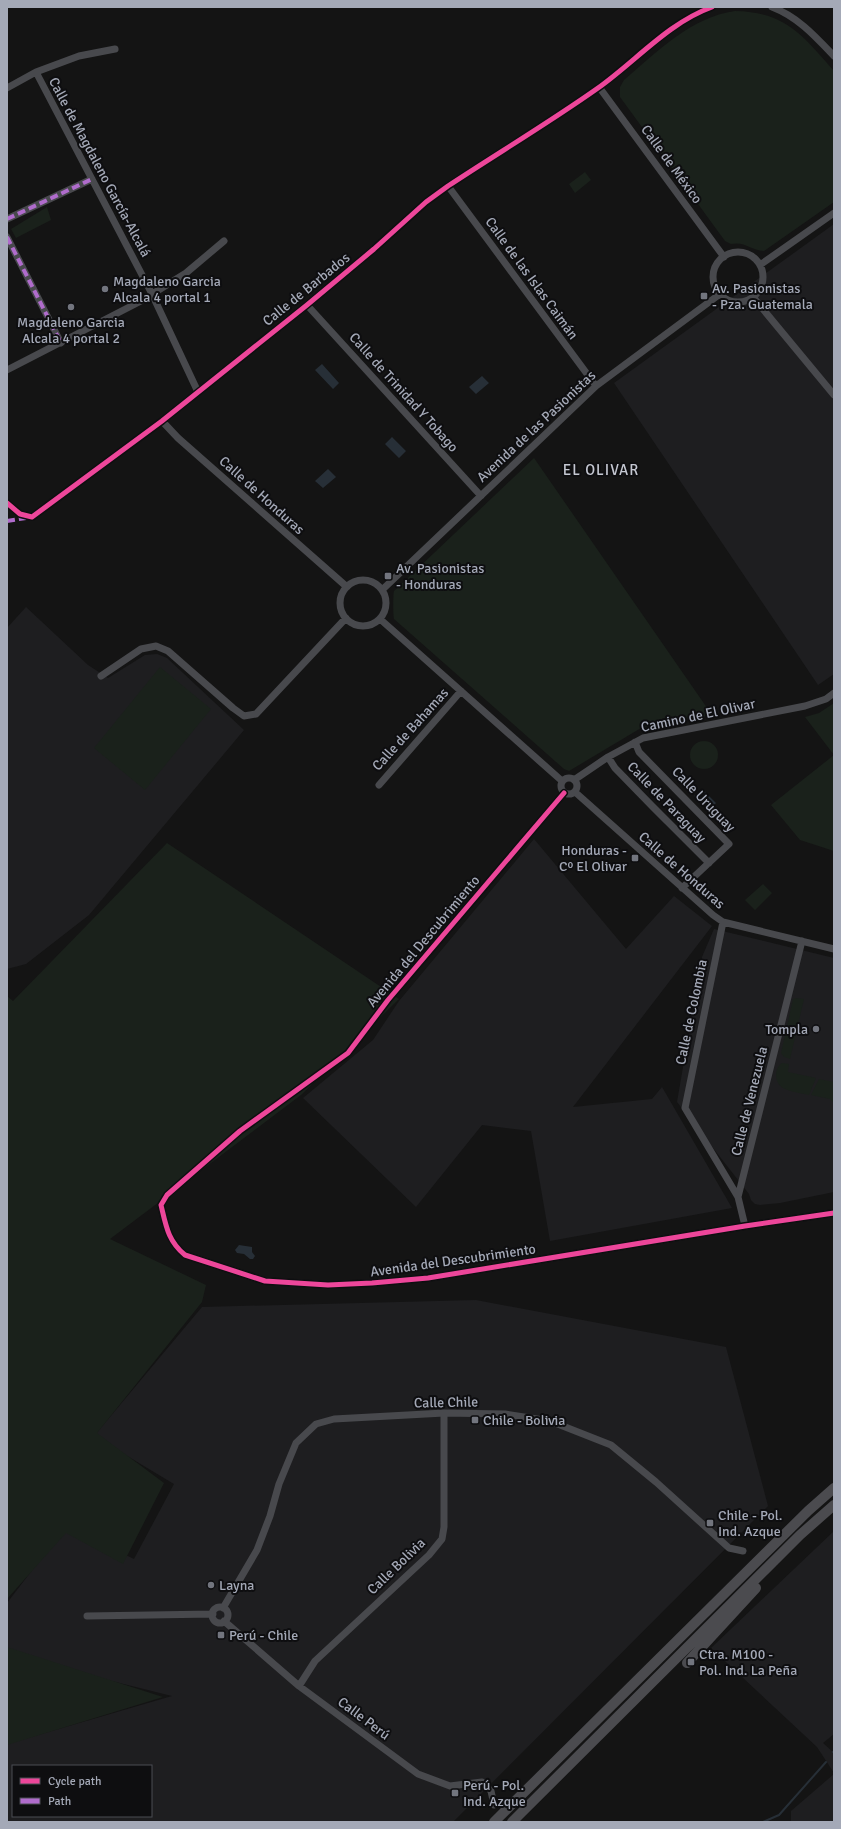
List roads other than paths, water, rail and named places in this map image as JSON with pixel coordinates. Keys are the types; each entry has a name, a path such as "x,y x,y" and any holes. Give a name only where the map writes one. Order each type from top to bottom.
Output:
{"highway":[{"path":"494,1822 808,1511 834,1488"},
{"path":"512,1822 800,1535 834,1505"},
{"path":"687,1663 780,1562 800,1535"}],"street":[{"name":"Calle de Barbados","path":"7,503 20,514 32,517 162,421 307,305 374,249 426,202 448,186 600,87 696,13 712,7"},
{"path":"772,7 786,12 804,24 834,56"},
{"path":"7,88 36,72 80,56 115,50"},
{"name":"Calle de Magdaleno García-Alcalá","path":"36,72 152,294 198,392"},
{"name":"Calle de México","path":"600,87 724,257"},
{"path":"7,219 92,179"},
{"name":"Calle de las Islas Caimán","path":"448,186 596,386"},
{"path":"760,265 834,212"},
{"path":"7,237 62,343"},
{"path":"7,370 62,343 152,294 186,273 224,241"},
{"path":"739,252 748,254 755,258 760,265 763,278 762,285 753,297 740,302 726,298 720,294 716,287 714,274 718,263 724,257 731,253 739,252"},
{"name":"Avenida de las Pasionistas","path":"382,590 596,386 720,294"},
{"path":"753,297 834,395"},
{"name":"Calle de Trinidad Y Tobago","path":"307,305 481,496"},
{"name":"Calle de Honduras","path":"162,421 178,438 347,587"},
{"path":"365,580 371,582 382,590 386,605 380,619 366,626 358,626 346,618 340,606 343,593 352,583 365,580"},
{"path":"101,676 141,649 156,646 168,651 244,716 256,714 346,618"},
{"path":"380,619 562,781"},
{"name":"Calle de Bahamas","path":"378,784 461,691"},
{"name":"Camino de El Olivar","path":"574,780 608,757 643,738 805,706 826,699 834,693"},
{"name":"Calle Uruguay","path":"635,742 639,752 729,844 682,888"},
{"name":"Calle de Paraguay","path":"608,757 616,768 652,806 709,863"},
{"path":"570,778 574,780 577,788 575,792 572,794 564,793 561,785 562,781 570,778"},
{"name":"Calle de Honduras","path":"575,792 682,888 723,922 834,948"},
{"name":"Avenida del Descubrimiento","path":"564,793 388,1000 348,1053 240,1132 167,1195 161,1205 167,1228 175,1247 185,1255 265,1281 328,1285 372,1283 428,1278 745,1226 834,1213"},
{"name":"Calle de Colombia","path":"723,922 685,1108 738,1197"},
{"name":"Calle de Venezuela","path":"738,1197 802,941"},
{"path":"738,1197 745,1226"},
{"name":"Calle Chile","path":"223,1608 257,1550 291,1452 296,1443 316,1424 334,1418 444,1413 504,1414 550,1421 611,1445 656,1482 729,1548 743,1551"},
{"name":"Calle Bolivia","path":"298,1686 315,1661 429,1555 442,1539 444,1527 444,1413"},
{"path":"223,1608 227,1613 227,1617 224,1621 217,1622 213,1618 212,1614 216,1609 223,1608"},
{"path":"87,1616 212,1614"},
{"name":"Calle Perú","path":"224,1621 298,1686 418,1774 450,1786 482,1782 491,1791 494,1805"}],"waterway":[{"path":"763,1822 779,1815 826,1762"}],"place":[{"name":"Magdaleno Garcia Alcala 4 portal 1","path":"105,289"},
{"name":"Av. Pasionistas - Pza. Guatemala","path":"704,296"},
{"name":"Magdaleno Garcia Alcala 4 portal 2","path":"71,307"},
{"name":"Av. Pasionistas - Honduras","path":"388,576"},
{"name":"Honduras - Cº El Olivar","path":"635,858"},
{"name":"Tompla","path":"816,1029"},
{"name":"Chile - Bolivia","path":"475,1420"},
{"name":"Chile - Pol. Ind. Azque","path":"710,1523"},
{"name":"Layna","path":"211,1585"},
{"name":"Perú - Chile","path":"221,1635"},
{"name":"Ctra. M100 - Pol. Ind. La Peña","path":"691,1662"},
{"name":"Perú - Pol. Ind. Azque","path":"455,1793"}],"district":[{"name":"EL OLIVAR","path":"601,470"}]}
